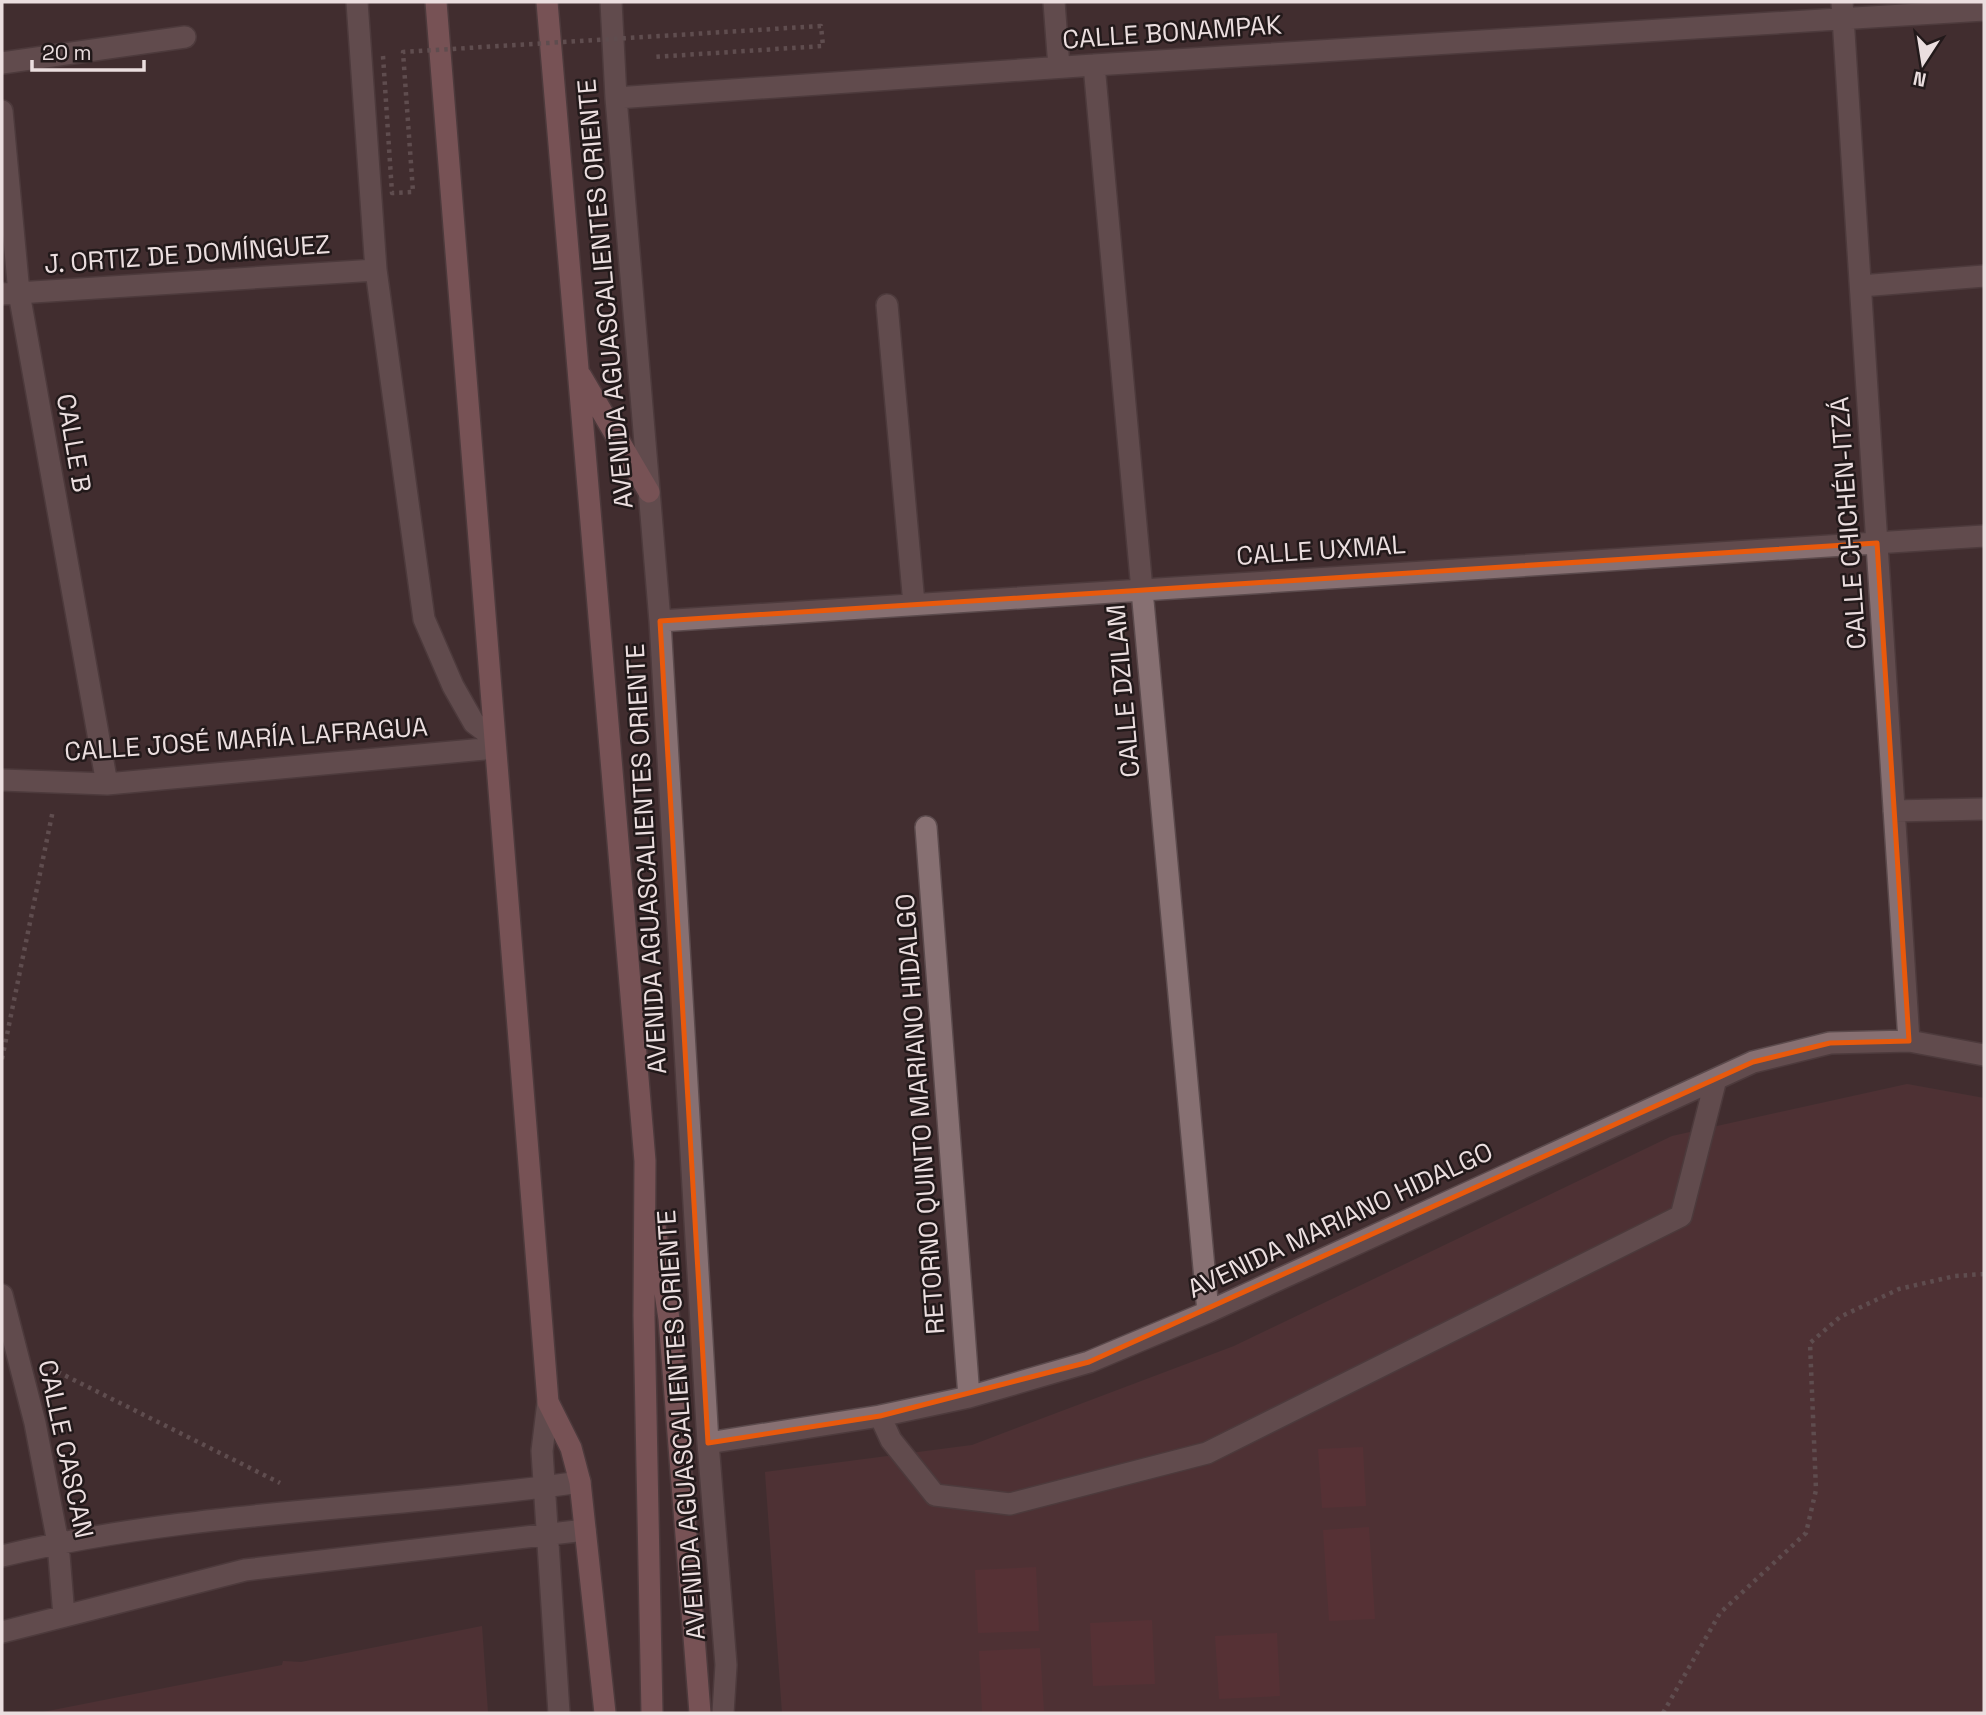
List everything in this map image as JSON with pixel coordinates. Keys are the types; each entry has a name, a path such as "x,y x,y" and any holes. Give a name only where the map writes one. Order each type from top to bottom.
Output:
{"main road":[{"path":"436,2 548,1402 571,1448 580,1482 605,1711"},
{"name":"AVENIDA AGUASCALIENTES ORIENTE","path":"547,2 645,1161 644,1316 652,1711"},
{"path":"578,372 649,492"},
{"path":"645,1161 669,1319 700,1713"}],"street":[{"path":"357,2 376,270 424,619 453,686 474,723 494,743"},
{"name":"AVENIDA AGUASCALIENTES ORIENTE","path":"611,2 616,98 660,621 708,1443 726,1665 723,1713"},
{"path":"1054,2 1059,67"},
{"name":"CALLE BONAMPAK","path":"616,98 1842,10 1984,10"},
{"name":"CALLE CHICHÉN-ITZÁ","path":"1842,10 1909,1041"},
{"path":"2,63 185,37"},
{"name":"CALLE DZILAM","path":"1094,65 1209,1312"},
{"name":"CALLE B","path":"2,111 10,293 107,784"},
{"name":"J. ORTIZ DE DOMÍNGUEZ","path":"10,293 376,270"},
{"path":"1861,286 1984,276"},
{"path":"887,305 914,604"},
{"name":"CALLE UXMAL","path":"660,621 1984,536"},
{"name":"CALLE JOSÉ MARÍA LAFRAGUA","path":"2,780 107,784 494,743"},
{"path":"1894,811 1984,809"},
{"name":"RETORNO QUINTO MARIANO HIDALGO","path":"926,827 969,1397"},
{"name":"AVENIDA MARIANO HIDALGO","path":"708,1443 880,1416 969,1397 1089,1363 1209,1312 1753,1062 1830,1043 1909,1041 1984,1055"},
{"path":"880,1416 891,1440 936,1495 1010,1504 1207,1453 1681,1216 1716,1079"},
{"name":"CALLE CASCAN","path":"2,1295 35,1423 58,1543 64,1616"},
{"path":"548,1402 542,1451 559,1713"},
{"path":"2,1556 58,1543 236,1518 580,1482"},
{"path":"2,1632 245,1570 585,1530"}],"path":[{"path":"383,56 392,193 413,192 403,52 821,26 823,46 653,57"},
{"path":"2,1059 58,782"},
{"path":"1663,1713 1720,1614 1806,1533 1816,1490 1810,1343 1840,1317 1899,1289 1955,1276 1984,1274"},
{"path":"17,1351 283,1484"}],"highlighted area":[{"path":"1877,543 1909,1041 1830,1043 1753,1062 1089,1362 880,1416 708,1443 660,621"}],"shaded area":[{"path":"1907,1084 1984,1098 1984,1713 782,1713 765,1472 972,1445 1234,1346 1672,1136"},
{"path":"482,1626 488,1713 38,1713 282,1665 283,1661 301,1662"}],"building":[{"path":"1363,1447 1366,1506 1322,1508 1318,1449"},
{"path":"1369,1527 1375,1619 1329,1621 1323,1530"},
{"path":"1036,1567 1039,1631 978,1633 975,1570"},
{"path":"1152,1620 1155,1684 1093,1686 1090,1623"},
{"path":"1277,1633 1280,1696 1219,1699 1215,1636"},
{"path":"1040,1648 1044,1711 982,1713 979,1651"}]}
